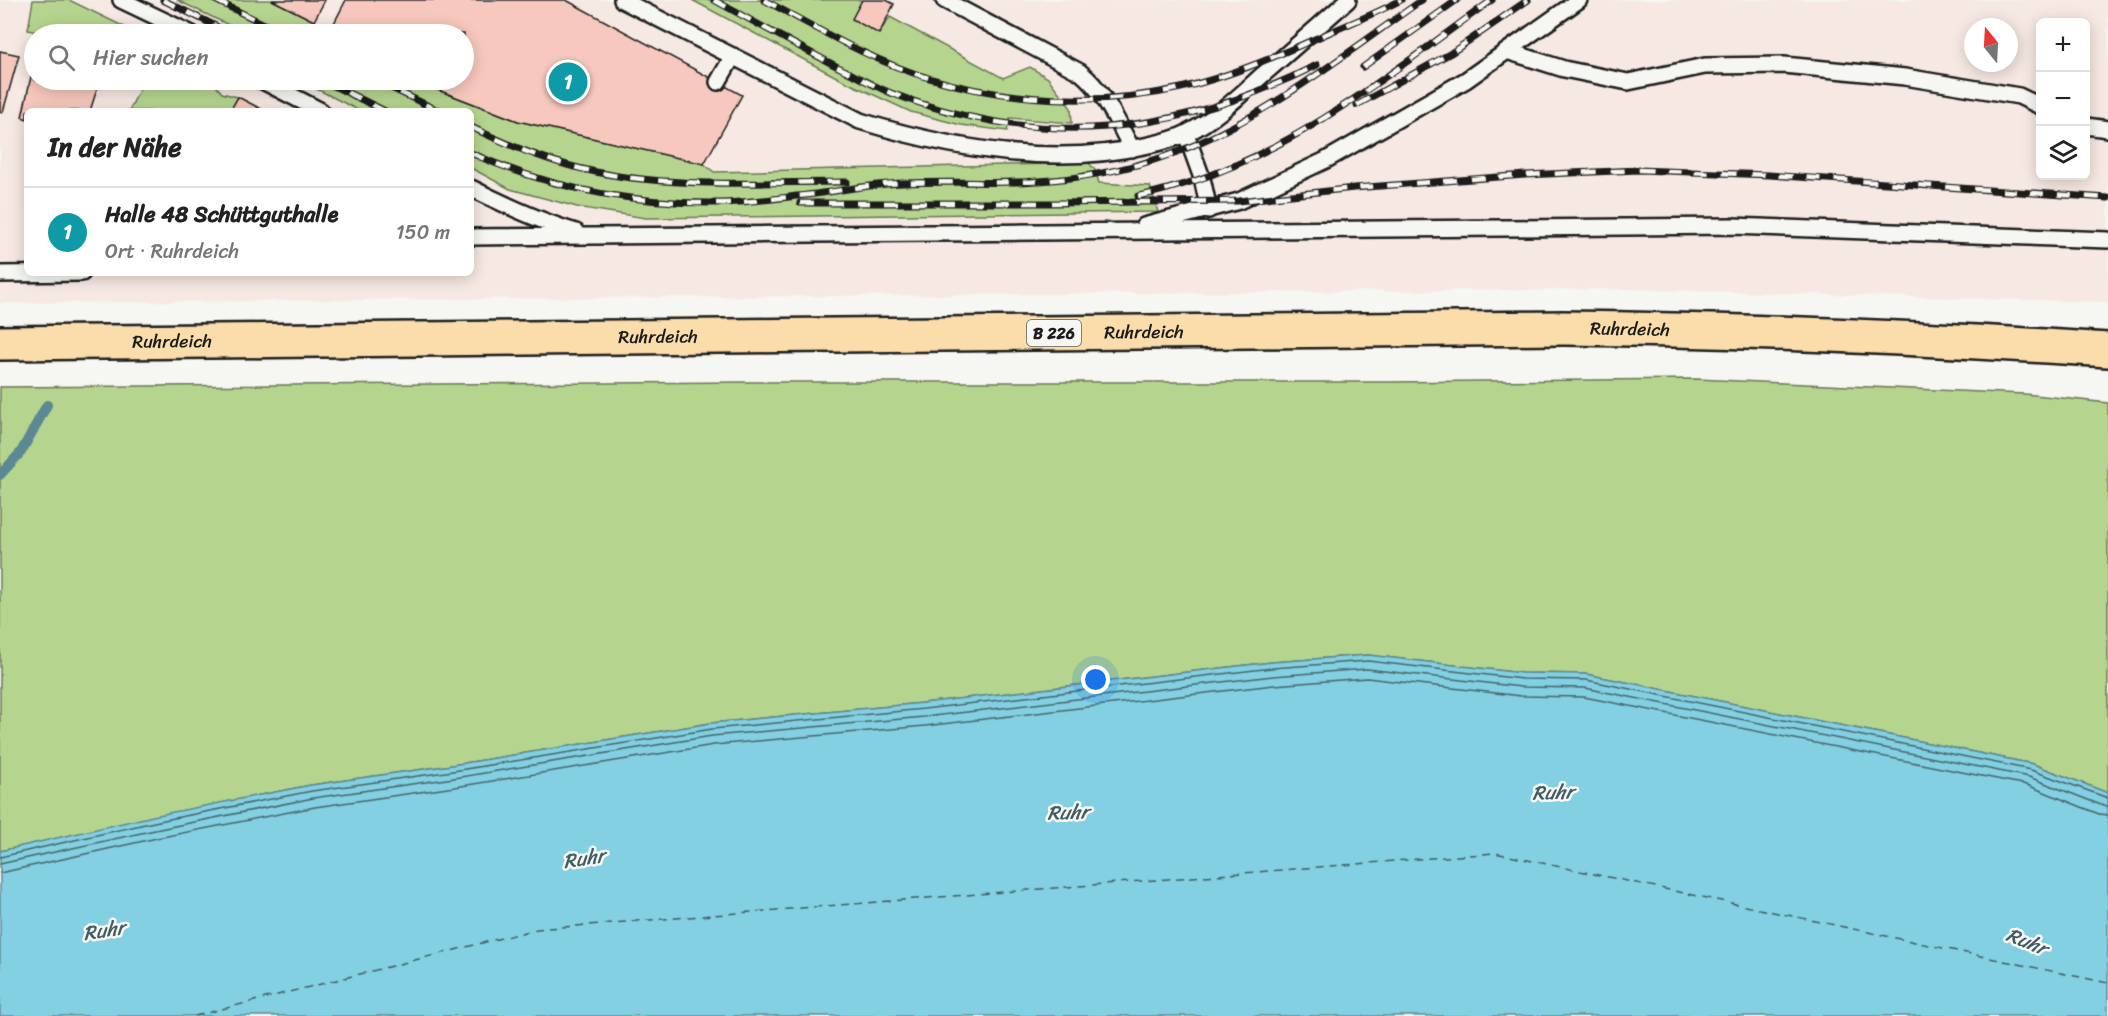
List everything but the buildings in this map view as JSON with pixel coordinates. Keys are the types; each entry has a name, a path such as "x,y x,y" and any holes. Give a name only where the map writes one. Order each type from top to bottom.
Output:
{"main road":[{"name":"Ruhrdeich","path":"0,343 1563,328 1707,330 2108,350"}],"lane":[{"path":"121,0 171,24"},
{"path":"622,0 860,121 900,134 1001,152 1080,154 1132,149 1186,134 1232,102 1348,0"},
{"path":"944,0 1080,72 1093,82 1105,98 1132,149"},
{"path":"1118,232 1239,201 1326,160 1466,80 1579,0"},
{"path":"1507,51 1564,69 1628,82 1705,66 1784,65 1916,78 2019,96 2036,104"},
{"path":"718,82 733,56"},
{"path":"280,90 315,108"},
{"path":"2090,127 2108,129"},
{"path":"1186,134 1202,178 1209,210"},
{"path":"474,189 530,216 590,236"},
{"path":"474,237 1732,226 2108,240"},
{"path":"0,274 24,274"}],"shaded area":[{"path":"0,0 2108,0 2108,302 1625,289 0,303"}],"green space":[{"path":"33,0 69,0 118,24 29,24"},
{"path":"177,0 272,0 318,24 226,24"},
{"path":"692,0 861,0 879,33 890,17 1003,78 1030,67 1048,78 1071,108 1072,123 1010,118 1007,131 961,125 911,112 846,82"},
{"path":"139,90 219,90 222,93 238,97 232,108 130,108"},
{"path":"319,90 438,90 518,121 704,164 714,172 1089,163 1095,170 1099,183 1150,186 1158,212 646,218 577,207 510,189 474,170 474,108 354,108"},
{"path":"1696,379 2024,394 2108,403 2108,793 2033,764 1586,674 1522,673 1368,655 1272,662 923,703 711,723 452,765 311,785 0,851 0,387"}],"water":[{"name":"Ruhr","path":"1368,655 1522,673 1586,674 2033,764 2108,793 2108,1016 0,1016 0,851 153,816 311,785 452,765 711,723 923,703 1272,662"}],"waterway":[{"path":"0,475 21,452 47,405"}],"ferry route":[{"path":"195,1016 537,929 1495,853 2108,983"}],"railway":[{"path":"163,0 212,24"},
{"path":"215,0 264,24"},
{"path":"714,0 826,61 891,93 947,111 1001,123 1054,128 1107,127 1159,120 1212,107 1264,89 1317,65"},
{"path":"764,0 824,33 907,71 990,92 1055,99 1119,97 1181,88 1219,77 1291,50 1401,0"},
{"path":"474,154 530,176 591,192 685,203 747,202 920,182 1022,182 1078,177 1117,170 1155,159 1222,132 1282,98 1422,0"},
{"path":"1363,67 1457,0"},
{"path":"1138,196 1191,182 1272,148 1348,103 1492,0"},
{"path":"1357,105 1451,53 1528,0"},
{"path":"342,90 379,108"},
{"path":"396,90 433,108"},
{"path":"474,128 542,157 618,176 716,183 847,182"},
{"path":"1052,203 1239,201 1354,188 1525,175 1639,170 1769,175 2108,198"},
{"path":"800,203 1061,203"}],"place":[{"name":"Halle 48 Schüttguthalle","path":"568,82"}]}
